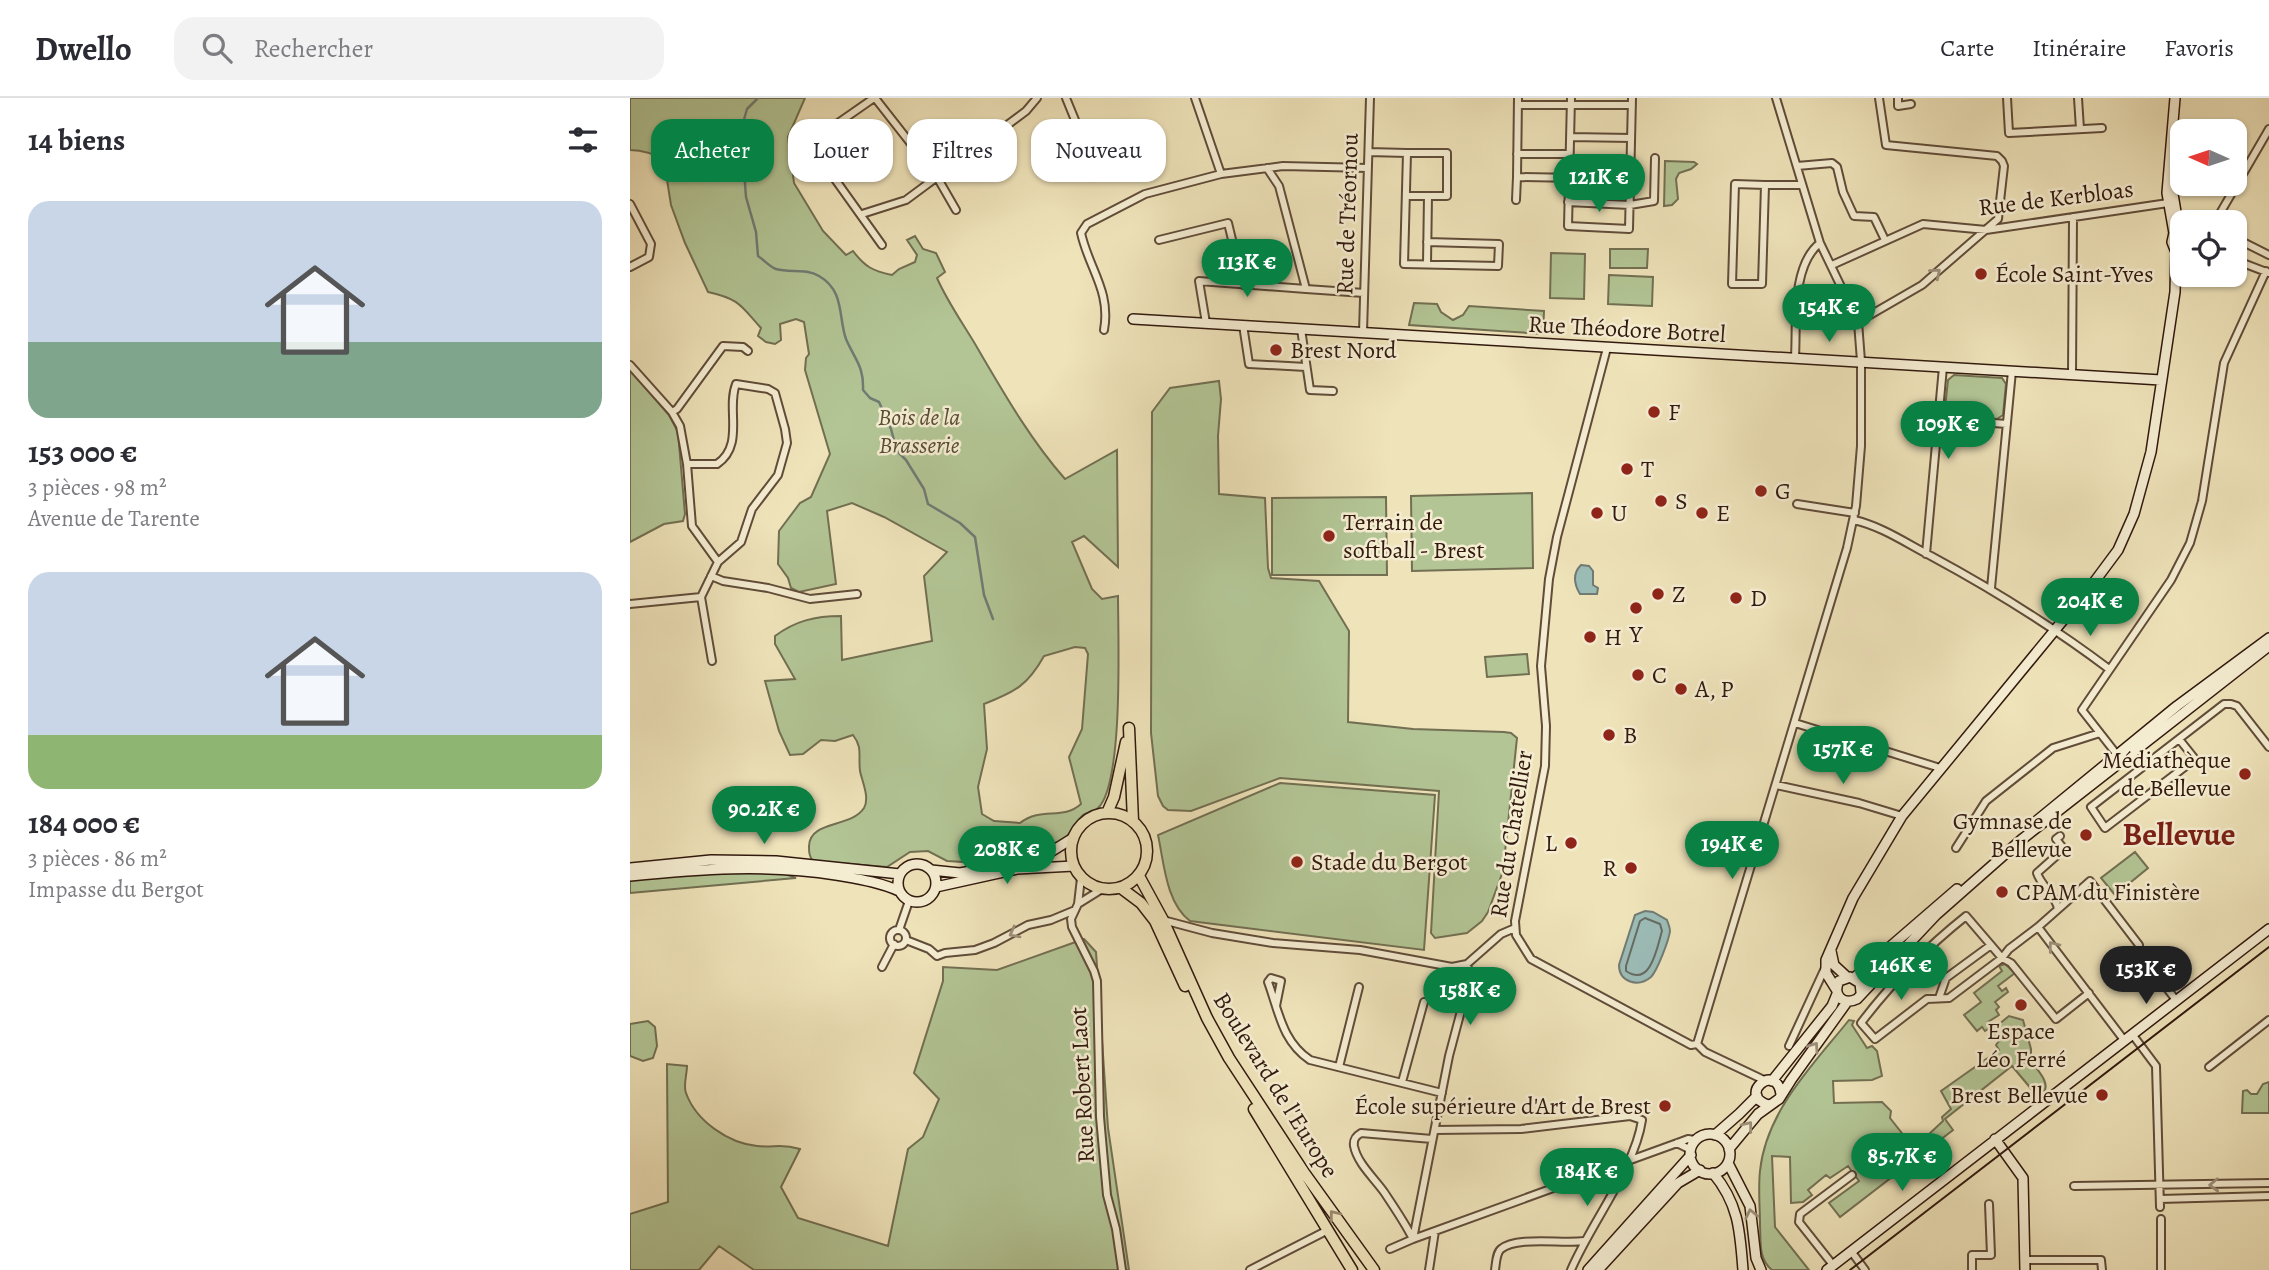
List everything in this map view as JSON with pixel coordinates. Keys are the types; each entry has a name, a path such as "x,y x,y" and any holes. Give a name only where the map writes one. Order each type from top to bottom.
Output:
{"main road":[{"path":"1107,813 1114,797 1129,728 1133,821"},
{"path":"1116,813 1133,821 1141,830 1148,853 1139,876 1121,888 1102,889 1081,878 1071,857 1073,838 1086,820 1116,813"},
{"name":"Boulevard de l'Europe","path":"1139,876 1229,1058 1305,1174 1374,1270"},
{"name":"Boulevard de l'Europe","path":"1121,888 1141,903 1155,921 1203,1026 1352,1270"}],"street":[{"path":"844,119 875,98 907,139"},
{"path":"1015,119 1037,98"},
{"path":"1066,98 1075,119"},
{"path":"1195,98 1221,174"},
{"name":"Rue de Tréornou","path":"1363,332 1370,98"},
{"path":"1516,200 1518,102 1571,106 1632,102 1629,229 1568,226 1569,154 1570,137 1571,106 1571,98"},
{"path":"1697,1044 1795,723 1854,517 1861,446 1858,322 1820,243 1778,98"},
{"path":"1858,322 1922,285 1998,219 2004,166 1997,156 1886,145 1878,98"},
{"path":"1898,98 1898,106 1911,104"},
{"path":"2007,98 2009,133 2102,128"},
{"path":"2078,98 2080,128"},
{"path":"2171,210 2168,203 2169,170 2175,98"},
{"path":"2222,210 2269,128"},
{"path":"1570,137 1631,138"},
{"path":"1369,152 1447,153 1447,196 1406,196"},
{"path":"1407,153 1404,264 1498,266 1499,244 1427,242"},
{"path":"1517,154 1569,154"},
{"path":"1568,202 1630,205 1654,201 1655,158"},
{"path":"1797,166 1832,163 1837,167 1843,192 1854,216 1874,217 1885,240"},
{"path":"1267,168 1279,186 1306,289"},
{"path":"1104,330 1107,305 1084,245 1082,229 1144,194 1221,174 1267,168 1368,168"},
{"path":"2169,170 2176,210"},
{"path":"1517,177 1630,179"},
{"path":"838,182 883,245"},
{"path":"862,214 906,200 930,182"},
{"path":"940,182 956,210"},
{"path":"1765,185 1762,285 1732,284 1735,184 1802,185"},
{"path":"1427,196 1427,264"},
{"name":"Rue de Kerbloas","path":"1832,265 1923,224 1986,230 2168,203"},
{"path":"630,204 651,244 649,257 630,267"},
{"path":"2072,375 2073,218"},
{"path":"1159,240 1228,223 1242,285"},
{"path":"1795,357 1800,274 1811,250 1820,243"},
{"path":"2247,244 2269,256"},
{"path":"2118,756 2082,710 2171,580 2190,543 2202,501 2224,363 2267,272 2247,264"},
{"path":"1206,323 1199,281 1364,293"},
{"path":"1789,1046 1853,898 1902,816 2118,550 2134,514 2151,452 2174,287"},
{"name":"Rue Théodore Botrel","path":"1133,319 2161,380"},
{"path":"1242,325 1249,364 1306,367"},
{"path":"1301,328 1310,390 1333,391"},
{"path":"673,412 723,346 743,347 748,351"},
{"name":"Rue du Chatellier","path":"1607,348 1549,579 1541,666 1546,726 1545,766 1515,928 1521,944 1531,958 1691,1045 1697,1044 1705,1052 1746,1073 1769,1081"},
{"path":"630,365 673,412 680,426 687,464 692,526 718,562"},
{"path":"1926,554 1943,366"},
{"path":"1991,588 2012,371"},
{"path":"687,464 717,464 729,453 734,423 732,393 736,384 768,389 775,393 787,443 778,475 752,509 741,542 718,562 701,597 712,661"},
{"path":"1938,419 2007,424"},
{"path":"1797,504 1854,517 1875,526 1991,588 2056,629 2109,669"},
{"path":"711,576 723,581 768,588 810,599 857,594"},
{"path":"630,604 701,597"},
{"path":"1715,1135 1745,1109 1824,1016 1837,991 1839,981 1850,977 2018,835 2177,706 2269,638"},
{"path":"1729,1149 1758,1114 1776,1103 1847,1002 1857,999 1936,915 2021,840 2269,646"},
{"path":"2174,721 2182,737 2195,759 2105,828 2091,807 2182,737 2224,705 2237,706 2269,747"},
{"path":"1795,723 1940,768"},
{"path":"1956,848 1986,801 2043,755 2053,748 2100,733"},
{"path":"1776,785 1859,803 1902,816"},
{"path":"2058,909 2057,902 2037,873 2064,849 2056,839 2060,836"},
{"path":"931,870 960,873 988,868 1049,853 1073,838"},
{"path":"630,868 711,860 776,861 900,874"},
{"path":"630,876 712,869 775,869 824,873 875,881 899,891 909,901 919,902 928,899 936,887 936,878 925,865 916,864 905,868 900,874 897,883 899,891"},
{"path":"936,887 1017,869 1074,866"},
{"name":"Rue Robert Laot","path":"1081,878 1077,907 1071,919 1072,927 1097,981 1101,1128 1107,1195 1116,1228 1122,1270"},
{"path":"2090,993 2056,1019 2011,963 2002,958 1966,916 1932,943 1887,988 1861,1023 1875,1039 1927,999 1949,998 2002,958 2090,881 2139,945 2140,954 2176,1000"},
{"path":"906,940 929,949 937,956 975,950 1028,925 1051,920 1077,907 1102,889"},
{"path":"899,930 909,901"},
{"path":"1163,920 1184,927 1273,943 1360,950 1455,967 1467,964 1502,934 1515,928"},
{"path":"1171,938 1184,927"},
{"path":"2038,927 2090,993 2128,1037 2143,1048 2156,1066 2160,1203 2269,1196"},
{"path":"1852,1175 1800,1214 1799,1222 1830,1268 2269,929"},
{"path":"894,944 902,945 906,940 906,935 899,930"},
{"path":"894,944 890,935 899,930"},
{"path":"881,967 894,944"},
{"path":"1939,998 1946,978 1991,946"},
{"path":"1831,951 1834,965 1860,983 1861,992"},
{"path":"1413,1239 1442,1093 1470,977 1467,964"},
{"path":"1825,968 1829,980 1847,1002"},
{"path":"1339,1067 1359,987"},
{"path":"1402,1082 1424,1002"},
{"path":"1276,1006 1288,1039 1298,1051 1310,1059 1442,1093"},
{"path":"2209,1067 2269,1020"},
{"name":"Rue du Chatellier","path":"1746,1073 1757,1092"},
{"path":"1769,1081 1777,1084 1781,1094"},
{"path":"1757,1092 1762,1103 1769,1105"},
{"path":"1435,1130 1521,1129 1630,1116 1643,1120 1631,1160 1584,1241 1571,1270"},
{"path":"1413,1239 1363,1163 1354,1142 1356,1136 1361,1133 1432,1139"},
{"path":"1390,1249 1688,1139 1696,1140 1705,1135 1715,1135 1724,1140 1729,1149 1728,1163 1750,1206 1756,1258 1761,1270"},
{"path":"1995,1139 2023,1178 2024,1265 2101,1260 2102,1270"},
{"path":"1588,1270 1691,1153 1696,1140"},
{"path":"1677,1143 1691,1153 1693,1164 1700,1170 1713,1173 1728,1163"},
{"path":"1598,1270 1678,1183 1700,1170"},
{"path":"1713,1173 1729,1194 1738,1221 1743,1270"},
{"path":"2074,1186 2269,1183"},
{"path":"1972,1270 1972,1255 1991,1255 1989,1204"},
{"path":"2161,1219 2161,1270"},
{"path":"1250,1270 1328,1230"},
{"path":"1429,1270 1435,1231"},
{"path":"1495,1270 1502,1248 1522,1242 1584,1241"},
{"path":"1851,1251 1865,1270"}],"green space":[{"name":"Bois de la Brasserie","path":"630,98 805,98 796,119 788,119 788,182 794,182 823,231 846,255 853,251 870,268 892,275 915,262 917,255 907,240 915,236 923,249 936,253 945,272 937,278 951,305 1019,416 1065,479 1117,450 1118,567 1084,536 1072,542 1092,589 1102,599 1118,596 1116,741 1106,794 1098,808 1083,815 1064,841 980,863 947,861 928,851 910,852 887,867 813,861 809,846 816,832 850,819 866,804 859,748 853,735 835,741 821,740 803,754 790,755 779,731 765,681 795,679 775,644 775,636 806,620 841,616 842,660 932,641 924,576 947,552 884,517 852,503 827,511 836,584 799,592 791,588 788,578 778,564 779,531 800,503 811,497 830,454 805,370 809,354 804,322 796,319 780,324 781,340 775,344 766,342 758,336 761,328 739,304 727,297 708,292 685,243 671,205 667,182 774,182 774,119 651,119 651,154 630,150","holes":["1075,647 1085,648 1088,654 1082,729 1069,757 1081,804 1067,812 1036,815 1020,823 994,821 982,814 978,787 987,749 984,704 1020,686 1044,656"]},
{"path":"1665,161 1697,164 1679,173 1676,179 1678,199 1672,205 1664,206"},
{"path":"1610,249 1648,249 1647,268 1610,268"},
{"path":"1551,253 1585,254 1584,299 1550,298"},
{"path":"1609,275 1653,277 1652,306 1608,304"},
{"path":"1414,303 1437,304 1441,312 1453,320 1463,315 1469,306 1544,311 1543,334 1409,325"},
{"path":"630,370 669,415 678,432 685,514 683,521 664,524 630,542"},
{"path":"1954,375 2002,378 2006,384 2003,415 1997,419 1949,414 1945,408 1948,380"},
{"path":"1219,381 1219,494 1265,498 1268,568 1271,578 1319,581 1349,631 1348,722 1413,729 1504,732 1517,738 1503,871 1488,912 1482,921 1467,933 1435,938 1431,933 1439,791 1280,778 1191,811 1168,810 1158,796 1151,733 1152,412 1170,388"},
{"path":"1532,493 1533,568 1412,571 1411,496"},
{"name":"Terrain de softball - Brest","path":"1386,497 1387,575 1272,575 1272,498"},
{"path":"1527,654 1529,674 1487,677 1485,657"},
{"name":"Stade du Bergot","path":"1280,783 1435,795 1424,950 1190,921 1182,913 1167,882 1158,835"},
{"path":"2135,852 2148,868 2115,895 2101,878"},
{"path":"758,864 796,878 630,893 630,871 696,865"},
{"path":"1084,939 1096,952 1108,1128 1129,1270 754,1270 719,1246 699,1270 630,1270 630,1214 668,1202 667,1064 687,1066 686,1093 697,1113 714,1129 746,1144 800,1149 781,1187 798,1218 888,1246 908,1149 923,1137 939,1099 914,1073 943,981 943,967 997,970"},
{"path":"2005,964 2015,973 1998,986 2002,991 2006,988 2008,992 1995,1002 1999,1007 1996,1010 1999,1015 1988,1022 1995,1031 2009,1016 2023,1020 2031,1049 2031,1066 2035,1066 2043,1078 2045,1090 2040,1093 2033,1091 2012,1066 1945,1119 1953,1130 1840,1217 1829,1203 1859,1181 1848,1166 1830,1178 1826,1175 1808,1190 1812,1195 1803,1202 1791,1203 1790,1157 1772,1156 1775,1227 1809,1270 1772,1270 1764,1261 1761,1249 1760,1171 1771,1128 1793,1090 1849,1020 1854,1021 1852,1025 1867,1048 1872,1046 1877,1051 1882,1076 1872,1080 1833,1081 1834,1103 1882,1102 1891,1111 1890,1118 1905,1137 1927,1136 1951,1109 1941,1091 1999,1050 1996,1045 1999,1041 1990,1028 1985,1031 1982,1027 1977,1031 1964,1015 1981,1002 1974,993 2002,971 1999,966"},
{"path":"648,1021 655,1027 657,1046 653,1058 643,1061 630,1056 630,1024"},
{"path":"2269,1082 2269,1113 2242,1113 2243,1091 2257,1094 2263,1084"}],"water":[{"path":"1581,565 1589,566 1593,571 1593,585 1598,588 1597,594 1580,594 1576,587 1576,572"},
{"path":"1645,911 1653,912 1667,920 1670,931 1651,977 1635,983 1622,976 1619,965 1635,915"}],"waterway":[{"path":"758,98 747,109 741,130 746,197 756,232 758,256 776,269 803,271 819,276 833,289 846,339 860,369 863,390 870,398 879,402 897,451 906,460 924,489 928,504 960,523 975,537 984,595 993,619"}],"tram line":[{"path":"1850,1270 2269,947"}],"place":[{"name":"École Saint-Yves","path":"1981,274"},
{"name":"Brest Nord","path":"1276,350"},
{"name":"F","path":"1654,412"},
{"name":"T","path":"1627,469"},
{"name":"G","path":"1761,491"},
{"name":"S","path":"1661,501"},
{"name":"U","path":"1597,513"},
{"name":"E","path":"1702,513"},
{"name":"Terrain de softball - Brest","path":"1329,536"},
{"name":"Z","path":"1658,594"},
{"name":"D","path":"1736,598"},
{"name":"Y","path":"1636,608"},
{"name":"H","path":"1590,637"},
{"name":"C","path":"1638,675"},
{"name":"A, P","path":"1681,689"},
{"name":"B","path":"1609,735"},
{"name":"Médiathèque de Bellevue","path":"2245,774"},
{"name":"Gymnase de Bellevue","path":"2086,835"},
{"name":"L","path":"1571,843"},
{"name":"Stade du Bergot","path":"1297,862"},
{"name":"R","path":"1631,868"},
{"name":"CPAM du Finistère","path":"2002,892"},
{"name":"Espace Léo Ferré","path":"2021,1005"},
{"name":"Brest Bellevue","path":"2102,1095"},
{"name":"École supérieure d'Art de Brest","path":"1665,1106"}],"district":[{"name":"Bellevue","path":"2179,834"}]}
